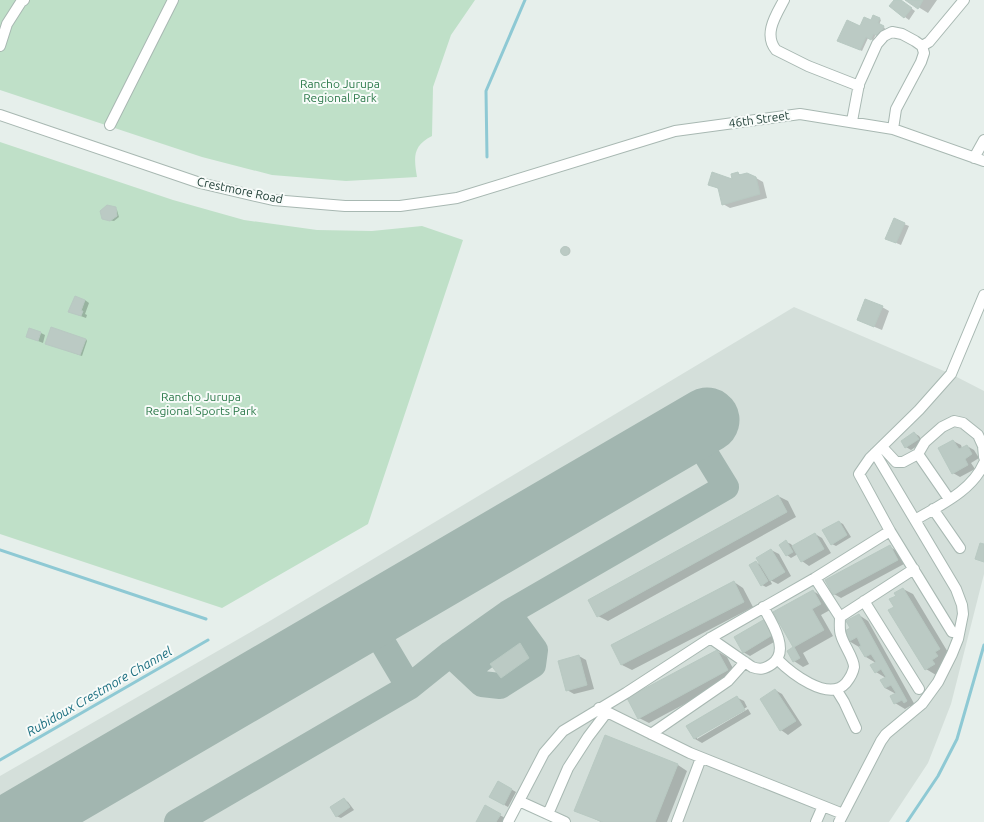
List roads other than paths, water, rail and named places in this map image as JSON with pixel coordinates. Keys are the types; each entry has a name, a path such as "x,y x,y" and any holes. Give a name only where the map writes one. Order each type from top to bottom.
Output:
{"street":[{"path":"0,46 8,24 21,2 24,0"},
{"path":"110,125 173,0"},
{"path":"784,0 773,22 771,30 772,46 776,50 808,66 859,86"},
{"path":"922,46 929,42 964,0"},
{"path":"852,122 859,86 870,58 884,36 892,32 902,34 915,41 922,46 924,53 921,62 896,109 893,128"},
{"name":"46th Street","path":"534,175 675,131 800,114 893,128 979,160"},
{"name":"Crestmore Road","path":"0,115 200,183 273,200 345,206 400,206 457,198 534,175"},
{"path":"979,160 984,140"},
{"path":"952,632 890,532 859,474 870,458 919,410 951,374 984,295"},
{"path":"878,450 896,462 903,462 918,454 925,442 942,427 954,421 963,423 978,435 983,446 984,457"},
{"path":"603,710 701,758 823,806 841,818 881,741 886,734 922,704 938,682 958,639 963,614 962,605 956,589 915,520 878,450"},
{"path":"918,454 949,499"},
{"path":"915,520 963,490 980,472 984,463"},
{"path":"933,509 960,548"},
{"path":"508,822 544,753 563,731 603,710 710,638 815,578 890,532"},
{"path":"840,617 914,569"},
{"path":"777,659 786,669 805,681 822,688 836,689 844,685 852,676 854,665 840,635 840,617 815,578"},
{"path":"864,601 919,689"},
{"path":"710,638 745,662 758,669 765,669 774,663 779,656 780,644 778,634 763,607"},
{"path":"651,734 728,681 745,662"},
{"path":"836,689 856,728"},
{"path":"548,814 568,768 603,710"},
{"path":"677,822 701,758"},
{"path":"519,802 566,822"},
{"path":"816,822 823,806"}],"waterway":[{"name":"Rubidoux Crestmore Channel","path":"487,157 486,91 525,0"},
{"name":"Rubidoux Crestmore Channel","path":"0,550 206,619"},
{"name":"Rubidoux Crestmore Channel","path":"0,760 208,640"},
{"path":"907,822 938,776 957,739 984,645"}],"park label":[{"name":"Rancho Jurupa Regional Park","path":"340,90"},
{"name":"Rancho Jurupa Regional Sports Park","path":"201,403"}]}
